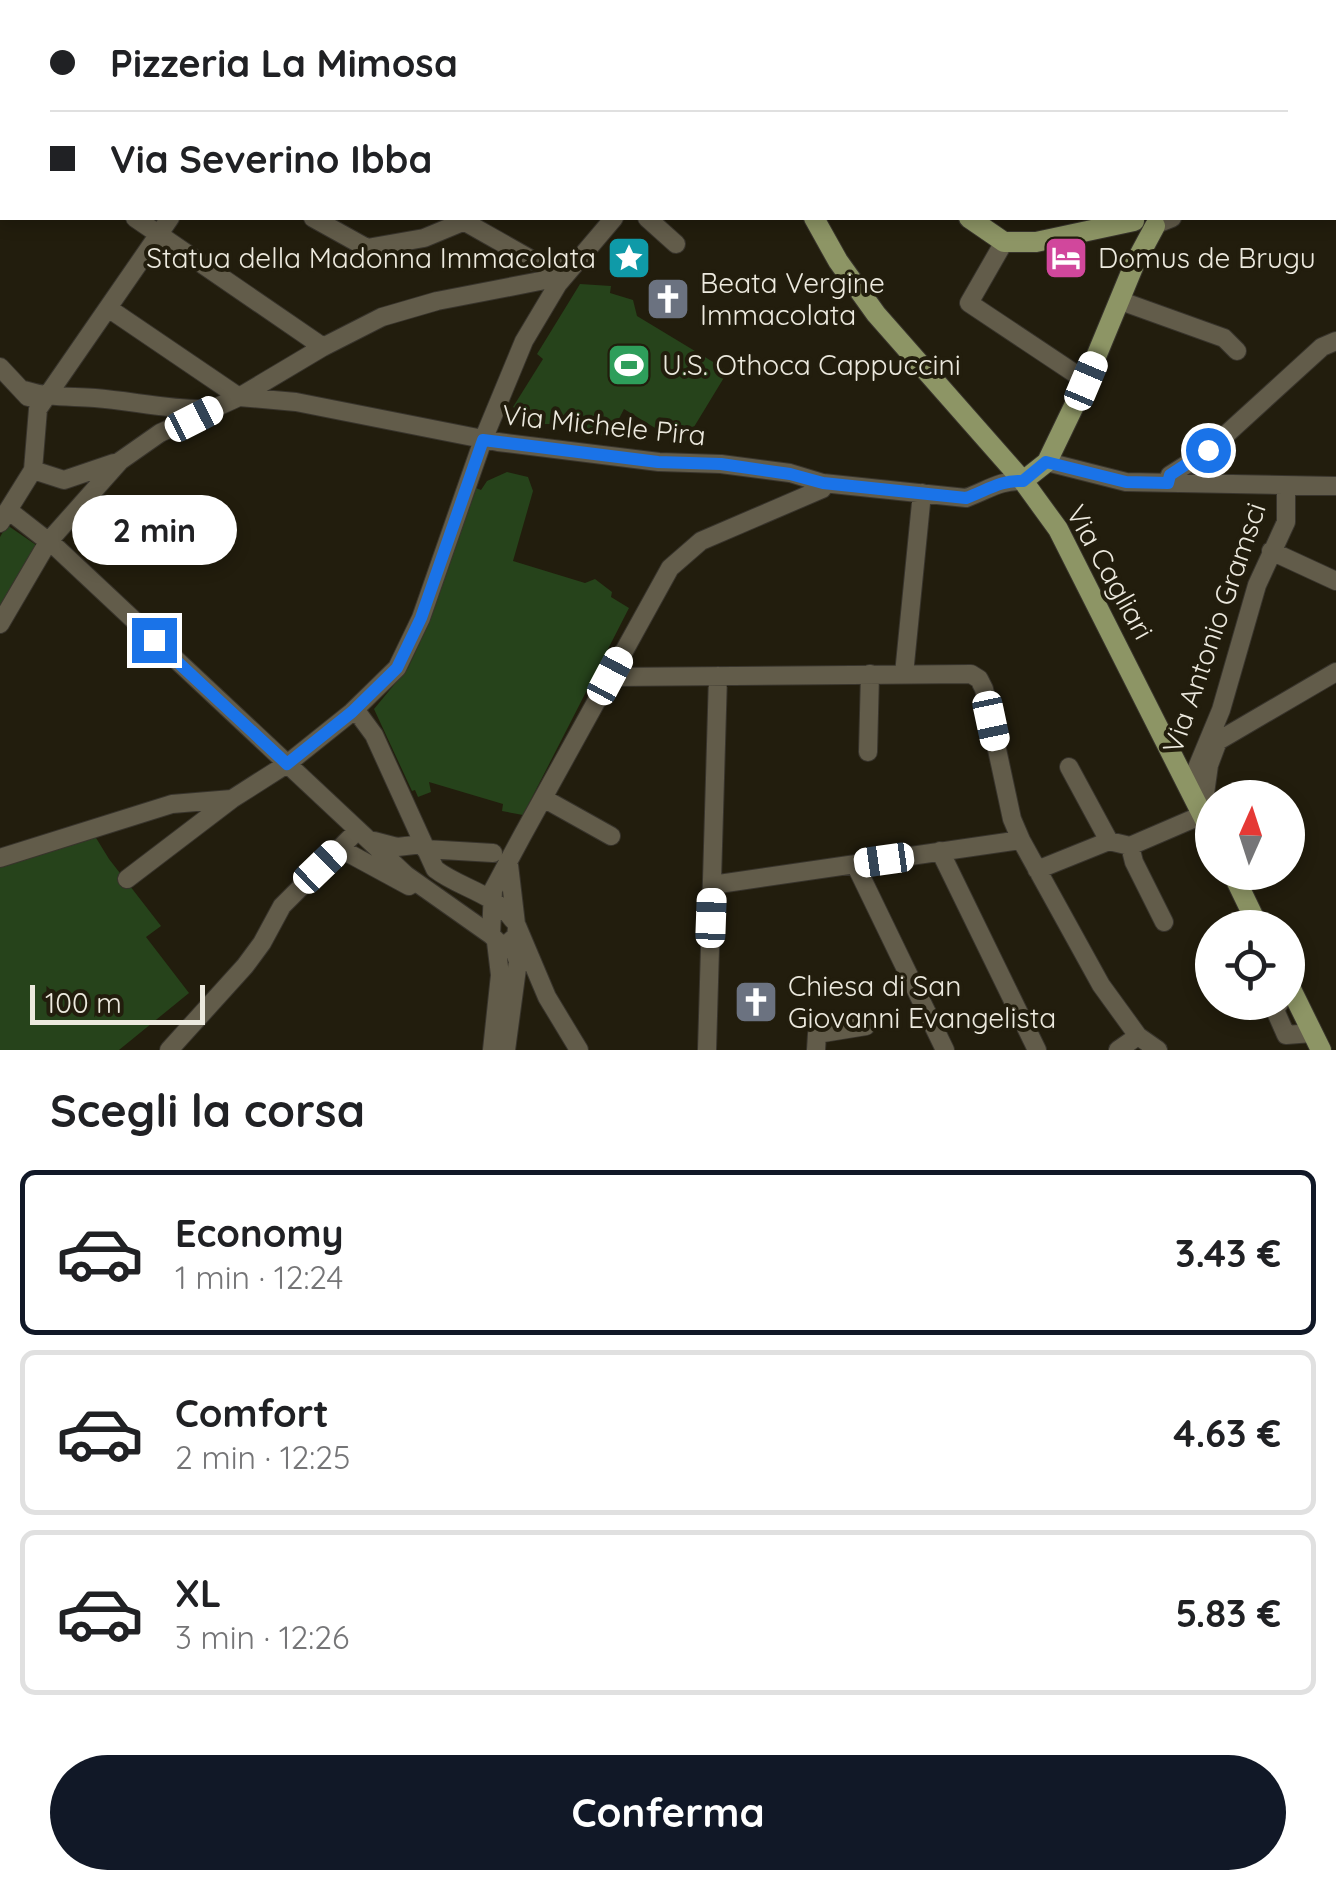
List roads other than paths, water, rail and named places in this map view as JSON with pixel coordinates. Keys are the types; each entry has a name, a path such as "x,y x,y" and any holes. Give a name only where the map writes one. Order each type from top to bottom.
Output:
{"main road":[{"name":"Via Cagliari","path":"815,220 876,314 1023,481 1066,546 1196,780"},
{"path":"972,220 1004,242 1036,242 1151,221"},
{"path":"1077,233 1098,220"},
{"path":"1023,481 1046,462 1086,381 1151,221"}],"street":[{"path":"317,220 367,248 424,238 459,220"},
{"path":"463,220 534,261 554,266 578,259"},
{"path":"127,879 232,799 287,764 352,712 397,668 421,618 483,440 524,341 558,284 612,220"},
{"path":"649,220 676,244"},
{"path":"323,347 164,226 42,403 33,470 4,516 53,546 422,886 506,932 528,959 579,1050"},
{"path":"1004,242 970,303 1086,381"},
{"path":"534,261 535,282"},
{"path":"0,624 53,546 120,461 160,432 240,397 382,317 437,301 545,280 558,284"},
{"path":"1120,300 1224,338 1238,351"},
{"path":"108,308 240,397"},
{"path":"1168,483 1170,475 1208,450 1322,347 1336,340"},
{"path":"0,367 42,403 97,398 161,410 166,424 160,432"},
{"name":"Via Michele Pira","path":"267,381 273,393 296,402"},
{"name":"Via Michele Pira","path":"240,397 296,402 483,440 658,462 721,464 823,483 966,498 1001,480 1023,481"},
{"path":"153,408 213,409"},
{"path":"1200,484 1208,450"},
{"path":"33,470 64,480 120,461"},
{"path":"1046,462 1126,482 1336,486"},
{"path":"506,1050 518,961 492,898 495,885 510,864 657,588 686,553 723,530 822,489 823,483"},
{"name":"Via Antonio Gramsci","path":"1199,780 1247,615 1288,514 1286,486"},
{"path":"904,674 922,493"},
{"path":"1271,550 1336,581"},
{"path":"1221,710 1228,733 1336,672"},
{"path":"868,752 870,674"},
{"path":"610,676 971,674 979,679 1020,840 1101,984 1138,1036 1158,1050"},
{"path":"707,1050 718,676"},
{"path":"352,712 360,716 374,735 434,869 492,898"},
{"name":"Via Antonio Gramsci","path":"1200,780 1214,746 1228,733"},
{"path":"1069,767 1109,840"},
{"path":"543,798 611,836"},
{"path":"0,858 172,804 232,799"},
{"path":"1037,870 1109,840 1130,846 1195,818"},
{"path":"361,833 397,847 492,853"},
{"path":"170,1050 245,966 282,906 340,848 361,833"},
{"path":"712,885 1020,840"},
{"path":"1130,846 1164,922"},
{"path":"340,848 405,885 422,886"},
{"path":"940,852 1037,1050"},
{"path":"492,1050 510,864"},
{"path":"855,864 945,1050"},
{"path":"512,1012 547,997"},
{"path":"816,1050 817,1034 866,1026"},
{"path":"1118,1050 1138,1036"}],"place":[{"name":"Statua della Madonna Immacolata","path":"629,258"},
{"name":"Domus de Brugu","path":"1066,258"},
{"name":"Beata Vergine Immacolata","path":"668,299"},
{"name":"U.S. Othoca Cappuccini","path":"629,365"},
{"name":"Chiesa di San Giovanni Evangelista","path":"756,1002"}]}
